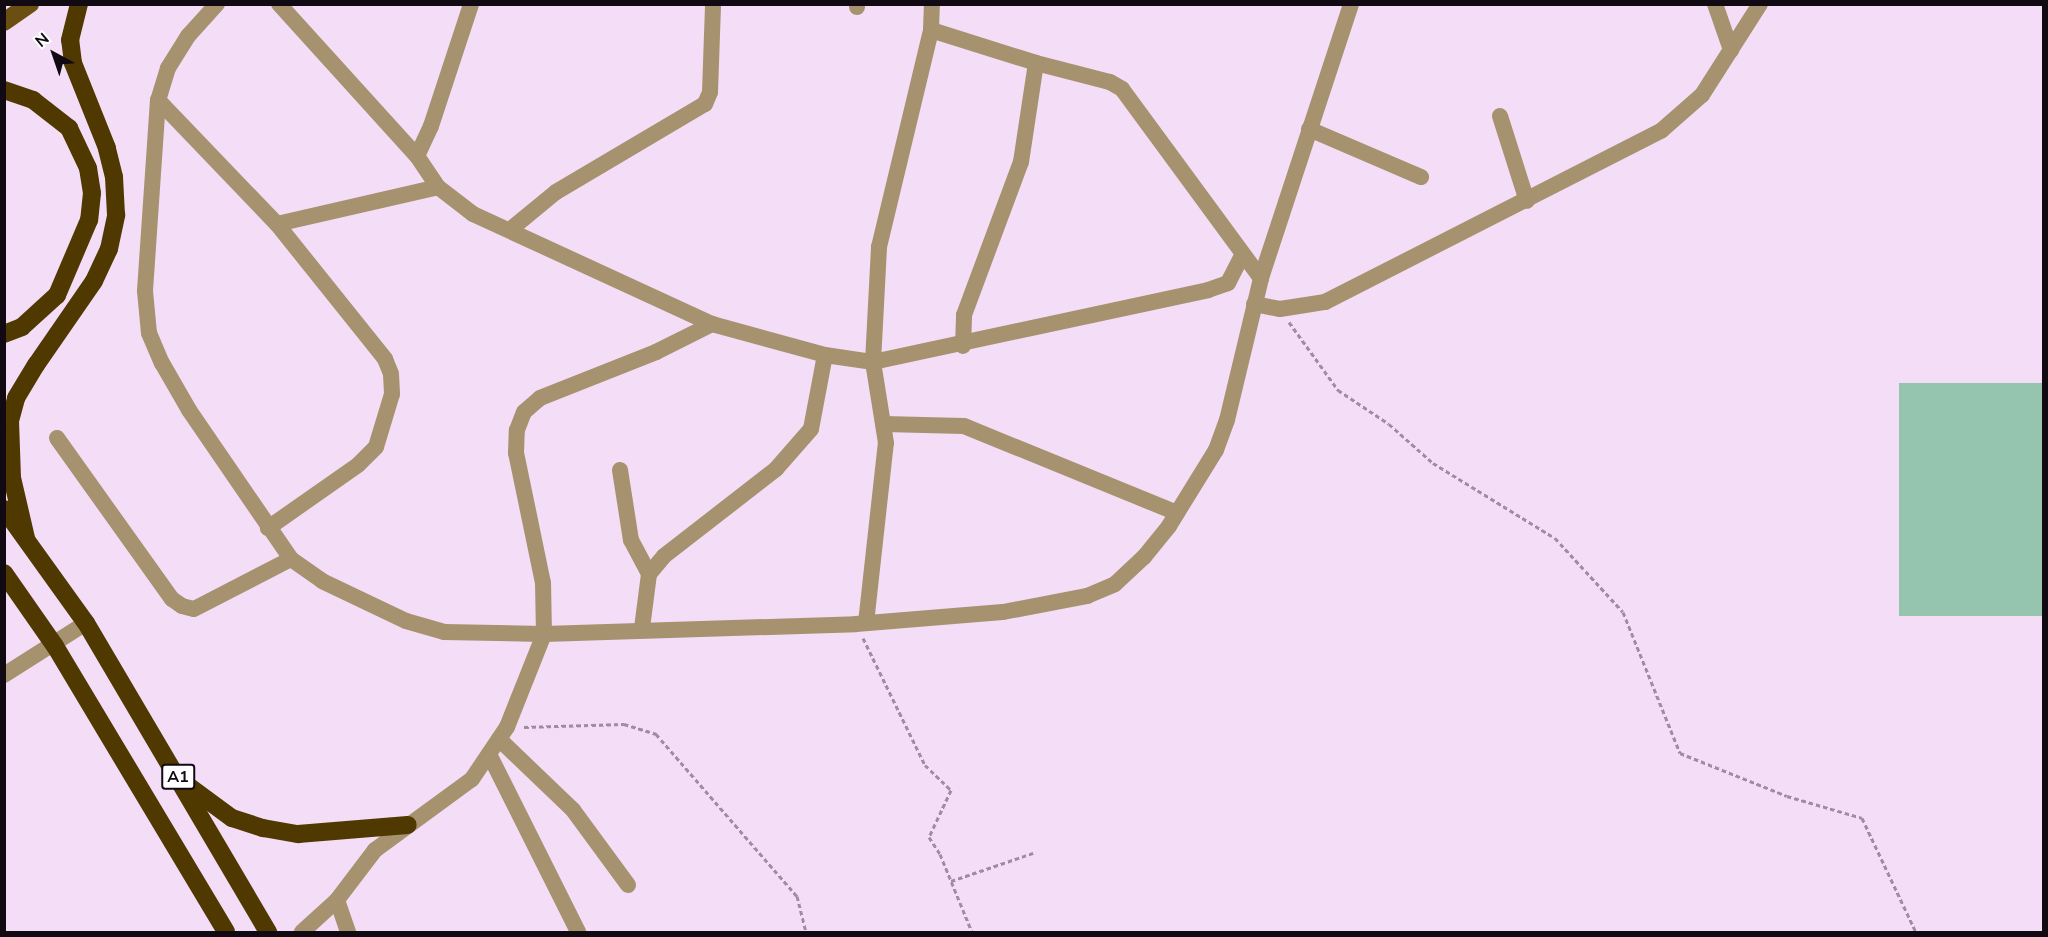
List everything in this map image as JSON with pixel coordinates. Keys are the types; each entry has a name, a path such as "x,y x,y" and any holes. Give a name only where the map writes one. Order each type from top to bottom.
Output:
{"highway":[{"path":"26,538 12,478 10,421 16,398 94,281 109,249 116,215 114,177 107,148 73,63 70,40 79,4"},
{"path":"4,90 33,100 69,128 88,168 92,193 90,220 57,295 22,327 4,334"},
{"name":"A1","path":"4,509 86,623 268,933"},
{"name":"A1","path":"4,573 55,646 226,933"},
{"path":"4,584 26,604"},
{"path":"180,780 232,818 263,828 298,834 408,825"}],"main road":[{"path":"4,22 30,4"}],"street":[{"path":"217,4 188,36 168,68 158,100 145,291 149,333 189,410 291,559 363,603 416,624 444,632 544,634 642,628 861,624 1003,612 1087,596 1115,584 1144,557 1177,513 1216,450 1227,420 1261,278 1351,4"},
{"path":"279,4 417,156 438,188 473,214 511,229 712,324 825,355 873,362 963,346 1208,290 1228,283 1242,255"},
{"path":"417,156 431,126 471,4"},
{"path":"511,229 556,192 705,104 710,92 713,4"},
{"path":"861,624 886,443 873,362 879,247 931,30 932,4"},
{"path":"1715,4 1731,50"},
{"path":"1254,304 1280,309 1325,302 1527,201 1682,116 1731,50 1760,4"},
{"path":"931,30 1036,63 1110,82 1122,89 1183,168 1242,255 1261,278"},
{"path":"963,346 964,315 969,299 1022,162 1036,63"},
{"path":"158,100 277,224 385,359 392,374 392,394 376,447 358,465 268,528"},
{"path":"1500,116 1527,201"},
{"path":"1309,129 1421,177"},
{"path":"277,224 438,188"},
{"path":"302,933 337,900 375,850 408,825 445,803 472,779 503,733 544,634 543,583 516,453 517,430 524,412 540,398 656,352 712,324"},
{"path":"648,574 664,556 776,469 811,429 825,355"},
{"path":"884,424 964,426 1177,513"},
{"path":"57,438 172,599 182,606 194,609 291,559"},
{"path":"620,470 631,540 648,574 642,628"},
{"path":"4,675 55,646 86,623"},
{"path":"503,733 573,810 628,885"},
{"path":"489,754 578,933"},
{"path":"337,900 348,933"}],"path":[{"path":"1280,309 1338,390 1389,424 1433,463 1555,538 1623,612 1680,753 1787,796 1862,818 1916,933"},
{"path":"861,624 925,765 951,790 929,837 951,881 972,933"},
{"path":"503,733 624,724 656,734 797,896 806,933"},
{"path":"951,881 1033,853"}],"green space":[{"path":"1899,383 2043,383 2043,616 1899,616"}]}
